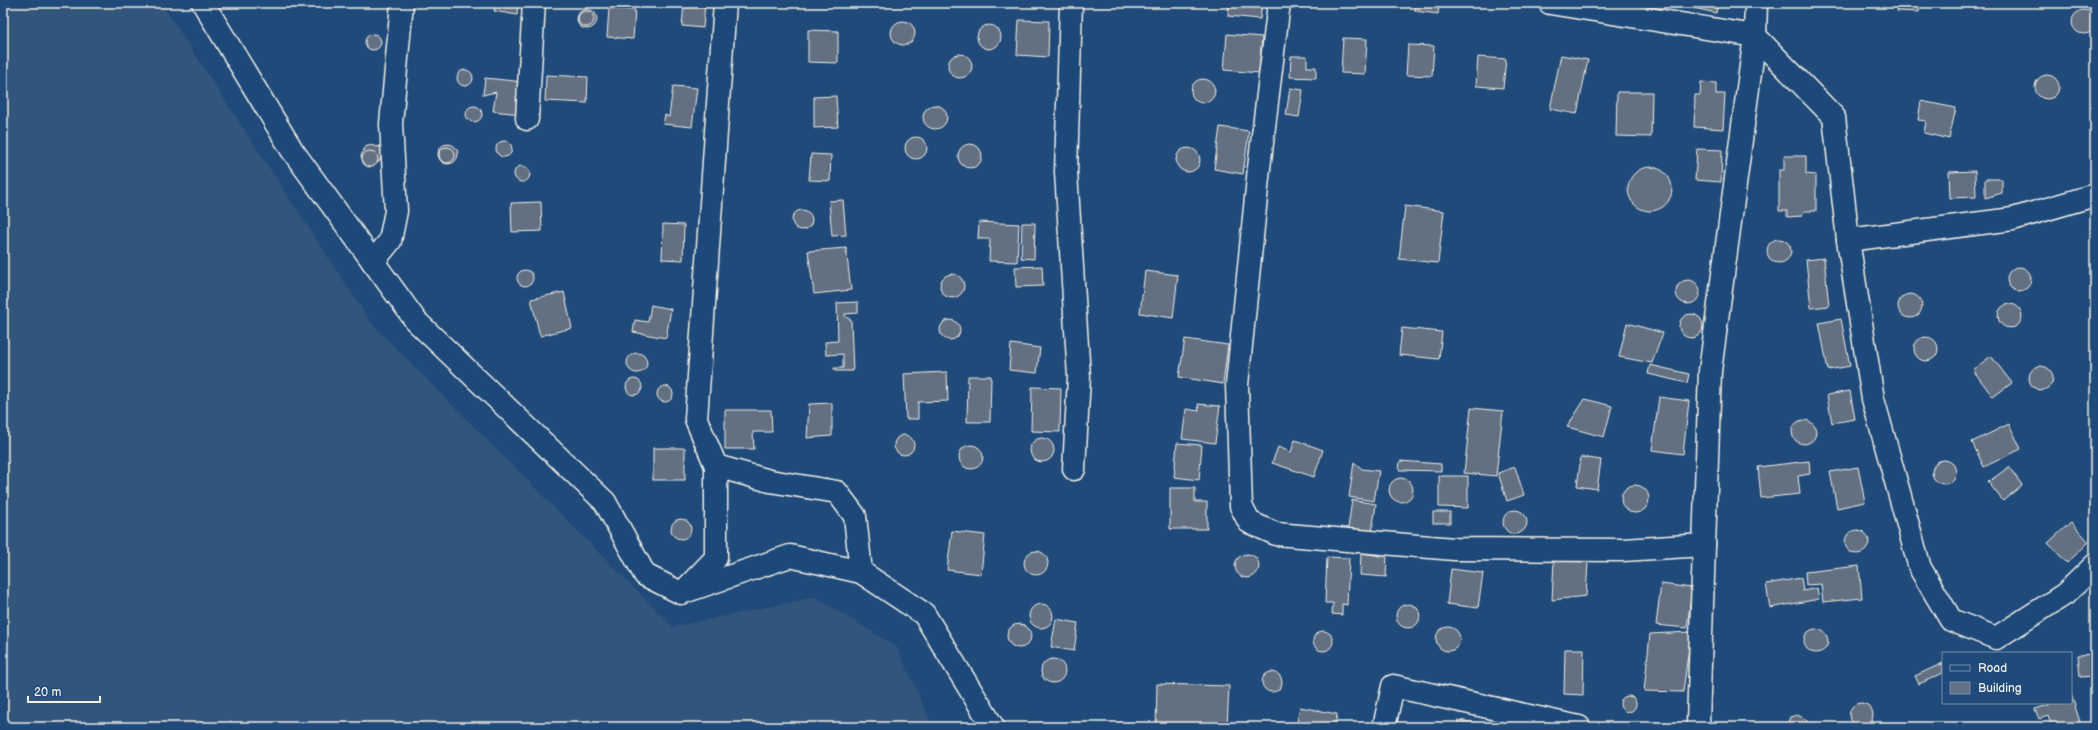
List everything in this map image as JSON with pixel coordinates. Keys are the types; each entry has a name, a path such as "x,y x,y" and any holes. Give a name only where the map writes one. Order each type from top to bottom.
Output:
{"street":[{"path":"202,3 292,150 416,321 605,502 645,575 681,593 790,556 862,572 924,614 993,727"},
{"path":"373,262 390,241 396,210 391,124 402,3"},
{"path":"527,119 534,3"},
{"path":"681,593 716,558 716,466 696,419 725,3"},
{"path":"1070,3 1066,172 1079,377 1074,469"},
{"path":"1279,3 1259,168 1237,385 1241,506 1249,522 1276,534 1454,549 1623,550 1704,545"},
{"path":"1550,3 1755,36 1834,117 1848,240 1878,415 1920,568 1951,620 1996,638 2065,594 2095,565"},
{"path":"1700,727 1698,723 1710,371 1755,36 1756,3"},
{"path":"1848,240 2013,219 2095,194"},
{"path":"716,466 770,481 837,492 855,516 862,572"},
{"path":"1384,727 1393,686 1579,727"}],"shaded area":[{"path":"3,3 161,3 372,324 673,627 815,597 897,647 933,727 3,727"}],"building":[{"path":"496,3 518,3 517,15 494,11"},
{"path":"684,3 705,3 703,28 682,26"},
{"path":"1229,3 1262,3 1260,19 1228,16"},
{"path":"1416,3 1439,3 1438,14 1415,11"},
{"path":"1690,3 1718,3 1716,13 1689,7"},
{"path":"1899,3 1921,3 1919,12 1897,11"},
{"path":"609,8 635,10 633,39 607,37"},
{"path":"587,9 594,12 597,19 594,26 587,29 580,26 577,19 580,12"},
{"path":"2084,10 2089,11 2095,17 2095,27 2089,33 2084,34 2079,33 2073,27 2072,22 2073,17 2079,11"},
{"path":"583,11 589,11 594,16 592,25 589,27 583,27 578,22 578,16"},
{"path":"1019,20 1049,21 1048,57 1017,55"},
{"path":"903,21 908,22 914,28 914,38 908,44 903,45 898,44 892,38 891,33 892,28 898,22"},
{"path":"989,25 994,26 1000,32 1000,42 994,48 989,49 984,48 978,42 977,37 978,32 984,26"},
{"path":"808,30 838,31 838,63 808,62"},
{"path":"370,34 376,34 381,39 379,48 376,50 370,50 365,45 365,39"},
{"path":"1227,34 1262,37 1259,73 1224,70"},
{"path":"1343,38 1367,39 1365,74 1341,73"},
{"path":"1408,45 1434,46 1432,76 1406,75"},
{"path":"960,54 965,55 971,61 971,71 965,77 960,78 955,77 949,71 948,66 949,61 955,55"},
{"path":"1561,55 1588,60 1577,114 1550,109"},
{"path":"1291,56 1307,56 1307,67 1316,67 1316,78 1290,77"},
{"path":"1478,57 1506,59 1503,88 1476,86"},
{"path":"462,70 468,70 473,75 471,84 468,86 462,86 457,81 457,75"},
{"path":"546,75 588,77 587,103 545,101"},
{"path":"2047,75 2052,76 2058,82 2058,92 2052,98 2047,99 2042,98 2036,92 2035,87 2036,82 2042,76"},
{"path":"485,78 524,82 520,114 493,111 496,92 483,95"},
{"path":"1203,79 1208,80 1214,86 1214,96 1208,102 1203,103 1198,102 1192,96 1191,91 1192,86 1198,80"},
{"path":"1701,82 1716,83 1716,94 1725,94 1723,129 1694,127 1695,95 1700,95"},
{"path":"673,86 697,88 692,127 663,124 665,115 669,117"},
{"path":"1290,88 1303,90 1299,117 1286,115"},
{"path":"1617,92 1652,92 1651,137 1616,136"},
{"path":"836,96 838,127 814,128 814,97"},
{"path":"1921,101 1956,108 1949,139 1924,133 1926,121 1918,120"},
{"path":"935,105 940,106 946,112 946,122 940,128 935,129 930,128 924,122 923,117 924,112 930,106"},
{"path":"471,106 477,106 482,111 480,120 477,122 471,122 466,117 466,111"},
{"path":"1220,127 1249,131 1243,174 1214,169"},
{"path":"916,137 920,138 926,144 926,152 920,158 916,159 912,158 906,152 905,148 906,144 912,138"},
{"path":"501,141 507,141 512,146 510,155 507,157 501,157 496,152 496,146"},
{"path":"448,144 455,147 458,154 455,161 448,164 441,161 438,154 441,147"},
{"path":"970,144 975,145 981,151 981,161 975,167 970,168 965,167 959,161 958,156 959,151 965,145"},
{"path":"371,145 377,147 380,146 382,156 379,162 369,166 363,162 361,156 365,147"},
{"path":"444,147 450,147 455,152 453,161 450,163 444,163 439,158 439,152"},
{"path":"1188,148 1193,149 1199,155 1199,165 1193,171 1188,172 1183,171 1177,165 1176,160 1177,155 1183,149"},
{"path":"1697,149 1722,150 1721,182 1695,180"},
{"path":"367,151 373,151 378,156 376,165 373,167 367,167 362,162 362,156"},
{"path":"811,154 831,155 830,181 809,180"},
{"path":"1784,156 1806,156 1806,174 1816,175 1816,211 1804,211 1802,216 1787,217 1787,211 1779,211 1779,170 1784,170"},
{"path":"519,166 525,166 530,171 528,180 525,182 519,182 514,177 514,171"},
{"path":"1646,167 1654,167 1659,168 1666,173 1671,180 1671,198 1666,205 1659,210 1646,211 1638,208 1631,201 1628,193 1628,185 1631,177 1638,170"},
{"path":"1975,171 1976,197 1950,198 1949,172"},
{"path":"1985,179 2002,179 2002,193 1985,198"},
{"path":"843,200 846,235 832,236 829,201"},
{"path":"541,202 542,231 512,232 511,203"},
{"path":"1405,206 1444,211 1438,263 1399,259"},
{"path":"802,210 809,213 812,220 809,227 802,230 795,227 792,220 795,213"},
{"path":"979,222 1019,224 1017,262 989,261 990,239 978,239"},
{"path":"1022,223 1035,223 1034,259 1021,258"},
{"path":"663,224 684,225 683,260 662,259"},
{"path":"1779,239 1784,240 1790,246 1790,256 1784,262 1779,263 1774,262 1768,256 1767,251 1768,246 1774,240"},
{"path":"846,248 851,290 814,294 808,251"},
{"path":"1824,258 1829,306 1811,308 1806,260"},
{"path":"1042,266 1043,286 1016,287 1015,267"},
{"path":"2019,267 2024,268 2030,274 2030,284 2024,290 2019,291 2014,290 2008,284 2007,279 2008,274 2014,268"},
{"path":"522,270 528,270 533,275 531,284 528,286 522,286 517,281 517,275"},
{"path":"1145,271 1178,275 1173,318 1140,313"},
{"path":"952,274 957,275 963,281 963,291 957,297 952,298 947,297 941,291 940,286 941,281 947,275"},
{"path":"1688,280 1693,281 1699,287 1699,297 1693,303 1688,304 1683,303 1677,297 1676,292 1677,287 1683,281"},
{"path":"564,292 572,328 540,336 531,299"},
{"path":"1910,294 1915,295 1921,301 1921,311 1915,317 1910,318 1905,317 1899,311 1898,306 1899,301 1905,295"},
{"path":"858,302 858,313 845,314 845,316 851,320 853,371 835,371 834,368 843,368 843,354 826,355 825,342 838,341 837,303"},
{"path":"2010,304 2015,305 2021,311 2021,321 2015,327 2010,328 2005,327 1999,321 1998,316 1999,311 2005,305"},
{"path":"651,305 671,309 666,338 633,332 635,320 648,322"},
{"path":"1691,314 1696,315 1702,321 1702,331 1696,337 1691,338 1686,337 1680,331 1679,326 1680,321 1686,315"},
{"path":"1841,319 1850,366 1828,370 1819,323"},
{"path":"950,320 957,323 960,330 957,337 950,340 943,337 940,330 943,323"},
{"path":"1627,323 1663,333 1652,363 1619,357"},
{"path":"1402,328 1442,332 1439,359 1399,355"},
{"path":"1926,337 1931,338 1937,344 1937,354 1931,360 1926,361 1921,360 1915,354 1914,349 1915,344 1921,338"},
{"path":"1185,339 1228,345 1223,384 1179,377"},
{"path":"1011,344 1040,348 1037,373 1009,370"},
{"path":"633,353 641,353 647,359 647,367 641,373 633,373 627,367 627,359"},
{"path":"1991,356 2012,383 1993,397 1973,370"},
{"path":"1650,365 1689,374 1687,383 1648,374"},
{"path":"2041,366 2046,367 2052,373 2052,383 2046,389 2041,390 2036,389 2030,383 2029,378 2030,373 2036,367"},
{"path":"947,372 948,401 918,402 918,419 906,419 904,374"},
{"path":"968,376 991,376 990,422 967,422"},
{"path":"631,379 637,379 642,384 640,393 637,395 631,395 626,390 626,384"},
{"path":"662,386 668,386 673,391 671,400 668,402 662,402 657,397 657,391"},
{"path":"1032,387 1061,388 1060,432 1031,431"},
{"path":"1850,391 1855,419 1832,423 1827,395"},
{"path":"1659,397 1689,401 1683,454 1652,450"},
{"path":"1585,399 1612,406 1604,437 1567,427"},
{"path":"832,403 832,436 807,438 809,404"},
{"path":"1198,404 1220,406 1215,443 1182,439 1186,409 1199,411"},
{"path":"1471,408 1503,411 1496,476 1464,473"},
{"path":"725,410 771,410 772,432 753,432 754,449 725,449"},
{"path":"1804,420 1809,421 1815,427 1815,437 1809,443 1804,444 1799,443 1793,437 1792,432 1793,427 1799,421"},
{"path":"2009,424 2021,449 1984,467 1972,442"},
{"path":"904,435 911,438 914,445 911,452 904,455 897,452 894,445 897,438"},
{"path":"1042,438 1047,439 1053,445 1053,455 1047,461 1042,462 1037,461 1031,455 1030,450 1031,445 1037,439"},
{"path":"1295,440 1323,450 1314,477 1272,463 1278,447 1291,452"},
{"path":"1177,443 1202,445 1199,480 1174,477"},
{"path":"971,445 976,446 982,452 982,462 976,468 971,469 966,468 960,462 959,457 960,452 966,446"},
{"path":"653,448 685,448 685,480 653,480"},
{"path":"1581,457 1601,460 1597,489 1577,486"},
{"path":"1944,460 1949,461 1955,467 1955,477 1949,483 1944,484 1939,483 1933,477 1932,472 1933,467 1939,461"},
{"path":"1400,461 1441,464 1441,471 1399,470"},
{"path":"1809,461 1810,474 1798,476 1800,494 1761,498 1758,467"},
{"path":"1354,462 1362,469 1379,471 1374,501 1349,497"},
{"path":"1515,467 1524,495 1507,501 1498,473"},
{"path":"1858,467 1865,502 1837,508 1830,472"},
{"path":"2009,467 2022,485 2003,501 1988,482"},
{"path":"1439,476 1468,476 1468,508 1439,507"},
{"path":"1401,478 1406,479 1412,485 1412,495 1406,501 1401,502 1396,501 1390,495 1389,490 1390,485 1396,479"},
{"path":"1635,485 1645,489 1649,499 1645,509 1635,513 1625,509 1621,499 1625,489"},
{"path":"1170,488 1195,488 1195,502 1207,502 1207,529 1170,529"},
{"path":"1352,500 1376,504 1372,532 1348,528"},
{"path":"1515,510 1520,511 1526,517 1526,527 1520,533 1515,534 1510,533 1504,527 1503,522 1504,517 1510,511"},
{"path":"1433,512 1450,512 1450,523 1433,523"},
{"path":"677,519 685,519 691,525 691,533 685,539 677,539 671,533 671,525"},
{"path":"2071,522 2089,542 2067,563 2048,543"},
{"path":"1857,530 1862,531 1868,537 1868,547 1862,553 1857,554 1852,553 1846,547 1845,542 1846,537 1852,531"},
{"path":"952,531 985,535 981,574 947,570"},
{"path":"1036,551 1041,552 1047,558 1047,568 1041,574 1036,575 1031,574 1025,568 1024,563 1025,558 1031,552"},
{"path":"1361,553 1387,557 1386,577 1360,575"},
{"path":"1247,554 1252,555 1258,561 1258,571 1252,577 1247,578 1242,577 1236,571 1235,566 1236,561 1242,555"},
{"path":"1327,557 1349,558 1347,605 1342,604 1342,615 1332,614 1333,603 1325,603"},
{"path":"1554,561 1588,562 1586,596 1552,600"},
{"path":"1859,566 1862,598 1823,602 1821,584 1806,585 1805,572"},
{"path":"1451,569 1483,573 1478,608 1447,604"},
{"path":"1801,578 1803,591 1817,588 1819,599 1770,608 1766,584"},
{"path":"1661,584 1692,588 1687,628 1656,625"},
{"path":"1041,604 1046,605 1052,611 1052,621 1046,627 1041,628 1036,627 1030,621 1029,616 1030,611 1036,605"},
{"path":"1408,604 1413,605 1419,611 1419,621 1413,627 1408,628 1403,627 1397,621 1396,616 1397,611 1403,605"},
{"path":"1056,619 1078,623 1074,651 1051,647"},
{"path":"1019,624 1024,625 1030,631 1030,641 1024,647 1019,648 1014,647 1008,641 1007,636 1008,631 1014,625"},
{"path":"1448,627 1453,628 1459,634 1459,644 1453,650 1448,651 1443,650 1437,644 1436,639 1437,634 1443,628"},
{"path":"1816,629 1821,630 1827,636 1827,646 1821,652 1816,653 1811,652 1805,646 1804,641 1805,636 1811,630"},
{"path":"1323,631 1330,634 1333,641 1330,648 1323,651 1316,648 1313,641 1316,634"},
{"path":"1691,632 1683,692 1644,691 1650,634"},
{"path":"1565,649 1584,649 1583,695 1564,694"},
{"path":"2095,654 2095,676 2080,677 2078,655"},
{"path":"1053,659 1058,660 1064,666 1064,676 1058,682 1053,683 1048,682 1042,676 1041,671 1042,666 1048,660"},
{"path":"1942,663 1942,673 1919,684 1915,676"},
{"path":"1272,672 1279,675 1282,682 1279,689 1272,692 1265,689 1262,682 1265,675"},
{"path":"1157,684 1229,686 1227,727 1156,727"},
{"path":"1628,696 1634,698 1636,704 1634,710 1628,712 1622,710 1620,704 1622,698"},
{"path":"2072,697 2081,725 2075,727 2052,727 2048,716 2039,719 2035,709 2049,705 2072,704"},
{"path":"1861,703 1866,704 1872,710 1872,720 1866,726 1861,727 1856,726 1850,720 1849,715 1850,710 1856,704"},
{"path":"1300,707 1337,714 1335,727 1296,727"},
{"path":"1797,715 1806,719 1809,727 1786,727 1790,717"},
{"path":"1458,720 1484,724 1483,727 1457,727"}]}
